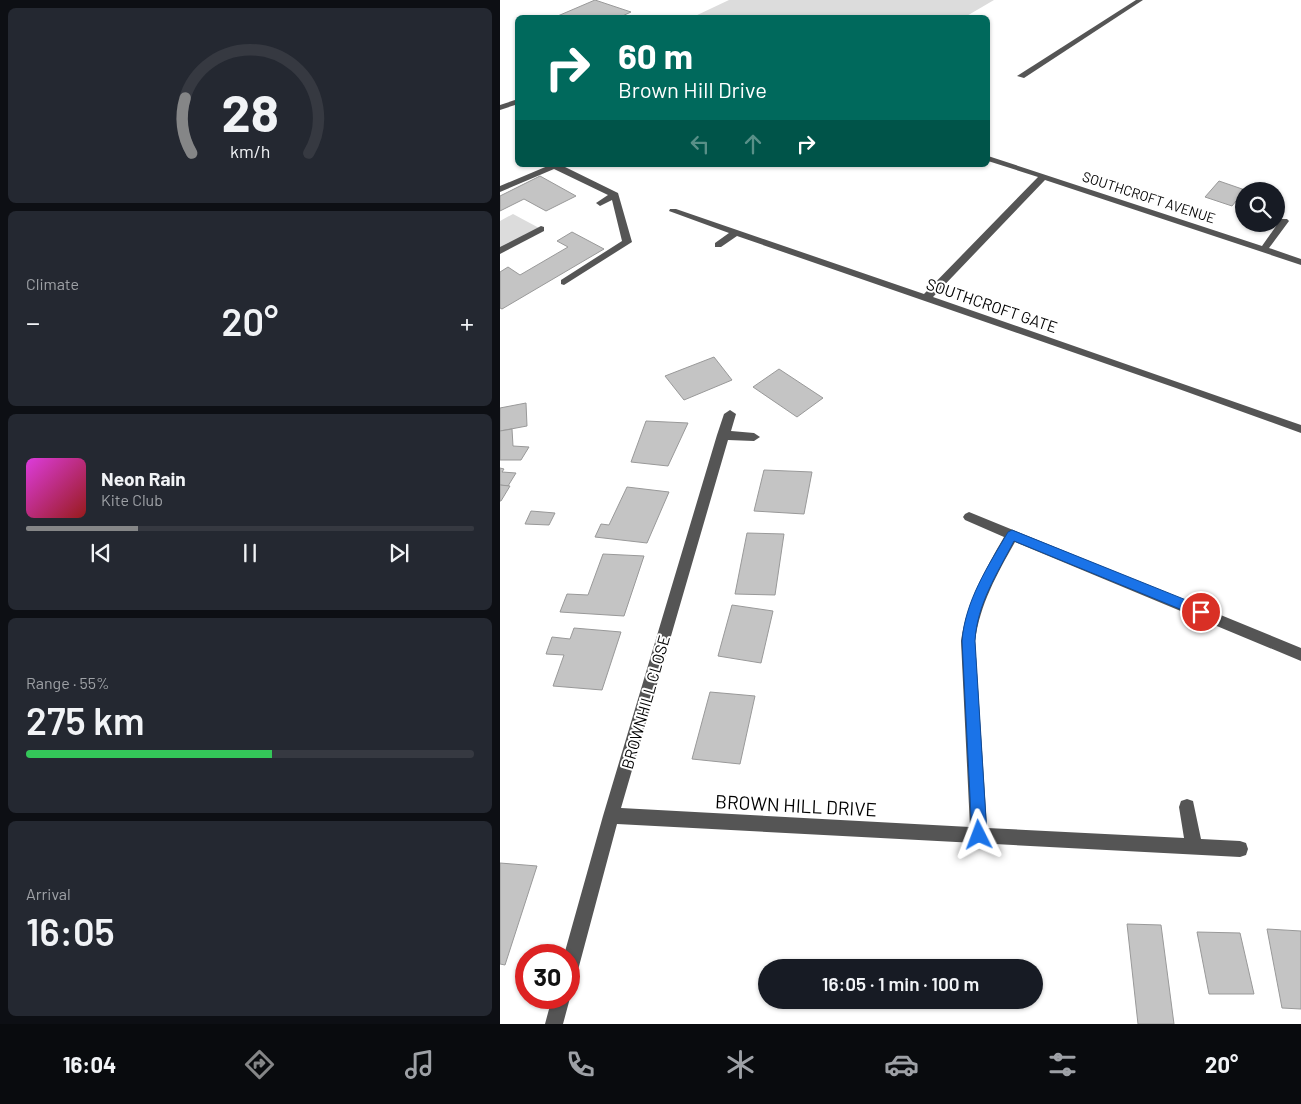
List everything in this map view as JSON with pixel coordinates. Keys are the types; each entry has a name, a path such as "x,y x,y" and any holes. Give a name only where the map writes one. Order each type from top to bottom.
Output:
{"street":[{"path":"1021,76 1140,0"},
{"path":"500,108 515,102"},
{"name":"SOUTHCROFT AVENUE","path":"990,159 1301,262"},
{"path":"500,189 554,167"},
{"path":"558,167 615,195 627,242 564,282"},
{"path":"926,298 1043,177"},
{"path":"600,203 615,195"},
{"name":"SOUTHCROFT GATE","path":"673,211 1301,429"},
{"path":"500,251 541,229"},
{"path":"1264,249 1276,232"},
{"path":"718,245 736,233"},
{"name":"BROWNHILL CLOSE","path":"576,944 611,816 730,414"},
{"path":"723,435 754,437"},
{"path":"969,516 1301,655"},
{"path":"979,835 968,641 970,621 984,585 1012,535"},
{"path":"1187,807 1194,846"},
{"name":"BROWN HILL DRIVE","path":"611,816 1240,849"},
{"path":"554,1024 558,1009"}],"shaded area":[{"path":"729,0 994,0 968,15 697,15"},
{"path":"513,214 541,229 500,251 500,221"}],"building":[{"path":"595,0 631,12 624,15 560,15"},
{"path":"540,176 576,196 546,211 524,199 500,211 500,196"},
{"path":"1219,181 1235,187 1235,202 1232,206 1205,197"},
{"path":"572,232 604,249 502,309 500,308 500,272 508,267 520,275 568,247 557,241"},
{"path":"714,357 732,380 684,400 665,376"},
{"path":"779,369 823,398 797,417 753,387"},
{"path":"526,403 527,426 500,431 500,408"},
{"path":"646,421 688,423 668,466 631,462"},
{"path":"512,429 513,446 529,447 521,460 500,460 500,431"},
{"path":"500,468 504,469 502,472 516,473 508,486 500,485"},
{"path":"764,470 812,472 804,514 754,511"},
{"path":"500,485 510,486 501,501 500,501"},
{"path":"627,487 669,492 647,543 595,537 601,524 609,525"},
{"path":"531,511 555,513 549,525 525,524"},
{"path":"747,533 784,534 775,595 735,594"},
{"path":"603,554 644,556 624,616 560,612 567,594 588,595"},
{"path":"732,605 773,611 761,663 718,656"},
{"path":"574,628 621,632 602,690 553,686 564,655 546,654 552,637 570,639"},
{"path":"710,692 755,696 740,764 692,759"},
{"path":"500,863 537,866 505,965 500,964"},
{"path":"1127,924 1161,925 1174,1024 1138,1024"},
{"path":"1267,929 1301,931 1301,1009 1282,1008"},
{"path":"1197,932 1240,933 1254,994 1209,994"}],"route":[{"path":"979,835 968,641 970,621 984,585 1012,535 1201,612"}]}
